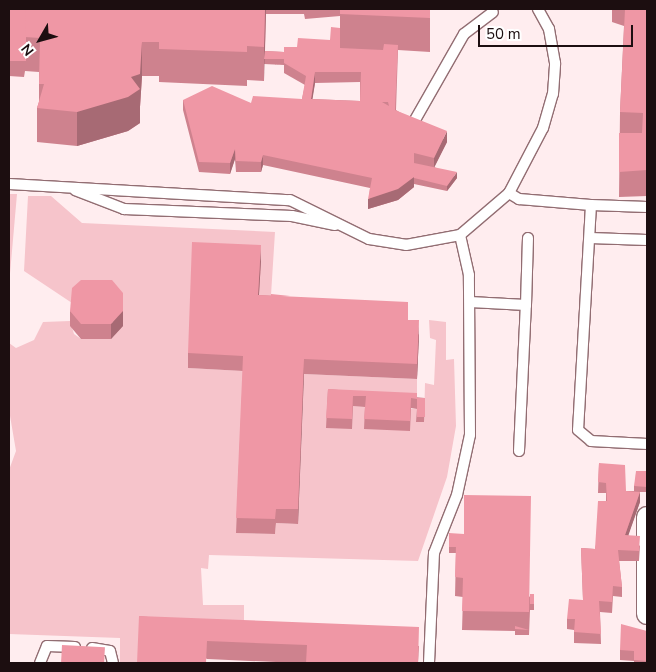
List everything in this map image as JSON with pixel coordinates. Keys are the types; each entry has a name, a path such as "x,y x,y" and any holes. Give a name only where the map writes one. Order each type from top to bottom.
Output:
{"street":[{"path":"647,518 647,614"}],"lane":[{"path":"70,187 124,210 292,216 338,226 368,239 406,245 460,235 509,193 528,163 553,94 555,63 549,29 538,9"},
{"path":"412,127 464,34 493,12"},
{"path":"9,184 290,200 311,207 338,226"},
{"path":"509,193 519,200 647,207"},
{"path":"591,205 578,430 591,442 647,444"},
{"path":"429,663 434,553 458,495 470,435 470,302 460,235"},
{"path":"519,451 528,238"},
{"path":"590,238 647,240"},
{"path":"470,302 526,305"},
{"path":"40,663 47,646 110,650 113,663"}],"shaded area":[{"path":"9,194 17,194 9,285"},
{"path":"28,196 51,196 82,223 275,232 270,311 188,368 243,371 237,533 275,534 276,523 298,524 304,374 417,379 417,403 353,406 417,409 424,422 425,383 434,385 436,340 430,338 429,320 446,322 446,360 454,359 456,426 447,477 418,561 209,555 208,569 201,568 203,605 244,605 244,630 138,663 120,663 120,638 9,634 9,470 16,451 9,410 9,343 16,348 34,340 43,322 70,321 74,334 81,339 111,339 123,326 123,308 72,303 24,271"}],"building":[{"path":"9,9 26,9 26,61 9,61"},
{"path":"26,9 265,9 264,47 247,46 247,52 159,49 159,42 142,42 140,74 131,77 140,89 128,97 77,112 37,108 44,84 39,84 40,38 25,37"},
{"path":"340,9 430,10 430,18 340,14"},
{"path":"625,9 647,9 647,170 619,172 619,133 642,133 643,113 620,112"},
{"path":"331,27 340,28 340,48 383,50 384,44 398,45 395,110 447,131 434,158 414,153 414,177 398,189 368,199 372,178 263,155 261,162 236,161 235,149 230,163 199,162 183,100 212,86 251,103 253,96 302,99 306,76 284,63 284,47 297,47 298,38 330,40","holes":["315,72 361,72 360,101 311,99"]},
{"path":"265,51 284,52 284,59 264,59"},
{"path":"414,163 457,172 447,186 414,178"},
{"path":"192,242 261,245 258,295 408,302 408,320 419,320 417,364 304,359 298,509 276,509 275,519 236,518 243,356 188,353"},
{"path":"81,280 112,280 123,293 123,311 111,324 81,324 70,311 72,288"},
{"path":"271,294 290,296 271,296"},
{"path":"328,389 417,393 417,399 411,398 410,421 364,419 366,396 353,396 352,419 326,418"},
{"path":"417,398 425,398 425,417 417,417"},
{"path":"599,463 625,465 626,491 640,492 625,535 640,536 639,551 618,550 622,587 613,586 612,602 599,601 601,634 574,632 575,619 567,619 569,599 583,600 581,548 595,549 598,501 607,501 606,483 598,482"},
{"path":"636,471 647,471 647,487 634,486"},
{"path":"464,495 531,496 529,612 462,611 463,578 455,577 456,545 464,545"},
{"path":"449,533 464,534 464,545 449,547"},
{"path":"530,594 534,594 534,604 530,604"},
{"path":"139,616 419,627 418,663 306,663 307,645 207,641 206,663 137,663"},
{"path":"621,624 647,631 647,661 634,660 634,651 620,650"},
{"path":"515,626 529,630 515,629"},
{"path":"62,645 105,647 104,663 61,663"}]}
